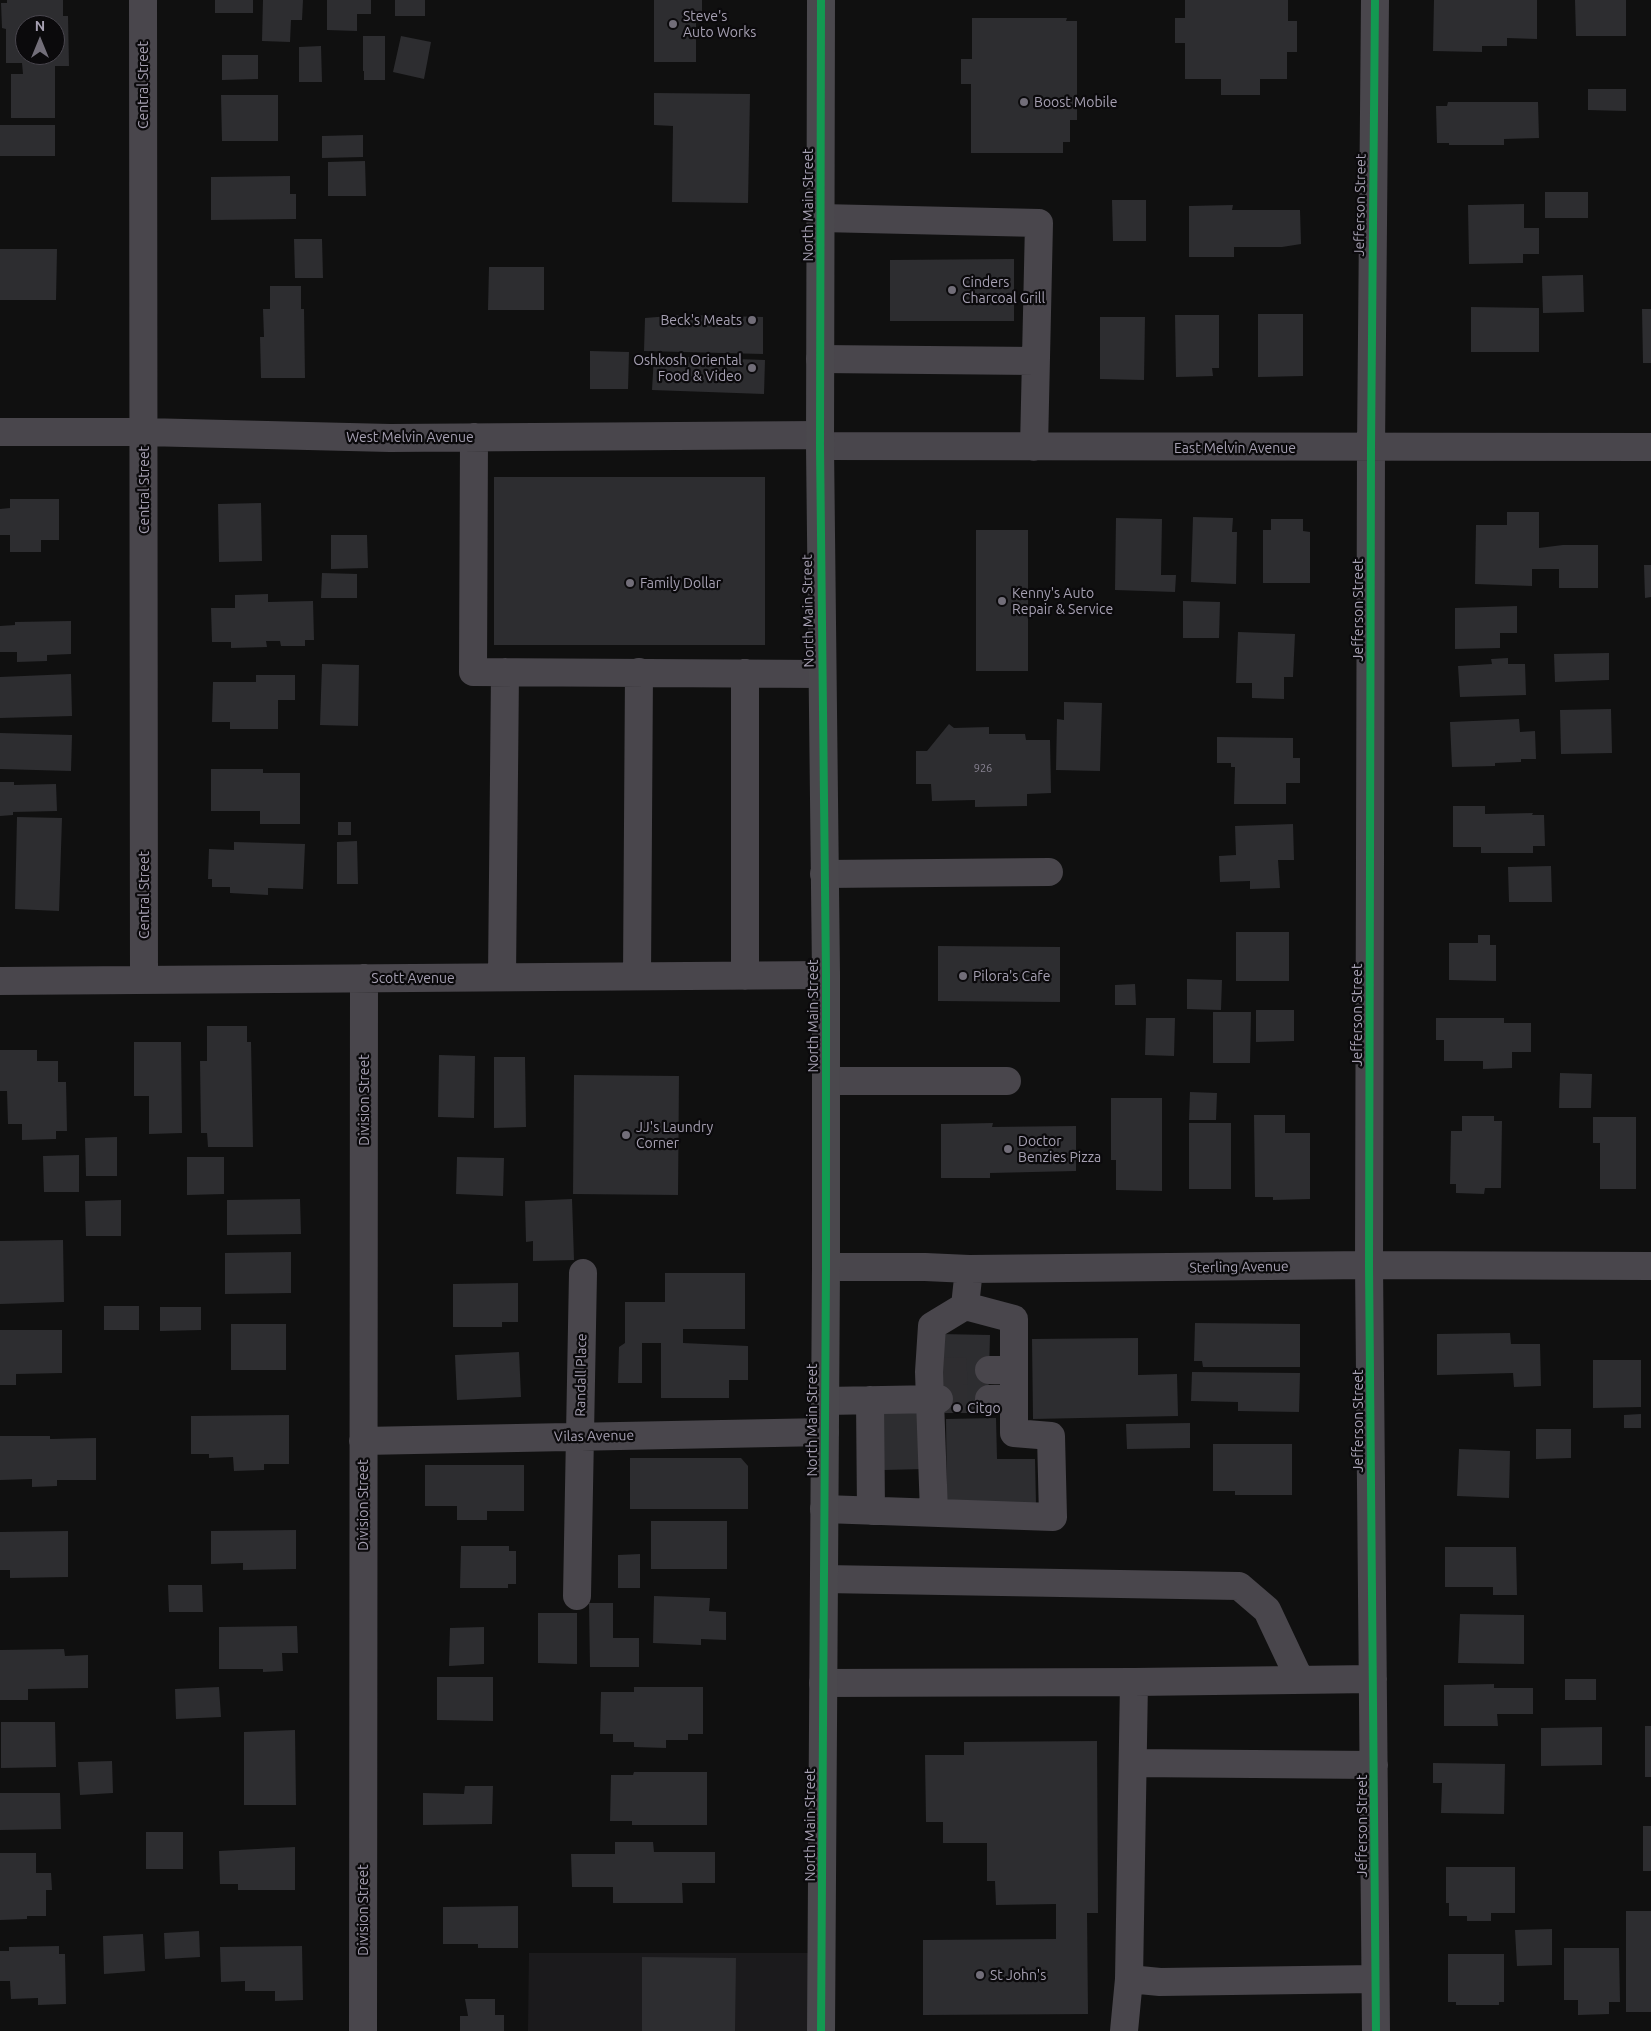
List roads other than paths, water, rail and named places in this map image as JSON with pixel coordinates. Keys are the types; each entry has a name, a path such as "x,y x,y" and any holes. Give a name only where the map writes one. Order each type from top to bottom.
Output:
{"main road":[{"name":"North Main Street","path":"821,2031 826,1267 826,975 820,440 822,0"}],"street":[{"name":"Central Street","path":"143,0 144,979"},
{"name":"Jefferson Street","path":"1375,0 1371,448 1369,1265 1376,2031"},
{"path":"821,218 1038,223 1034,447"},
{"path":"820,359 1036,361"},
{"name":"West Melvin Avenue","path":"0,432 144,432 390,438 820,440"},
{"path":"474,437 473,672 822,674"},
{"name":"East Melvin Avenue","path":"820,440 1034,447 1651,447"},
{"path":"502,978 505,672"},
{"path":"637,976 639,672"},
{"path":"745,673 745,976"},
{"path":"824,874 1049,872"},
{"name":"Scott Avenue","path":"0,980 826,975"},
{"name":"Division Street","path":"363,2031 364,978"},
{"path":"826,1081 1007,1081"},
{"name":"Sterling Avenue","path":"826,1267 969,1269 1369,1265 1651,1266"},
{"path":"965,1306 969,1269"},
{"name":"Randall Place","path":"577,1596 583,1273"},
{"path":"824,1509 871,1510 934,1513 1053,1517 1052,1436 1014,1433 1001,1398 1001,1370 1014,1319 965,1306 932,1326 934,1372 934,1513"},
{"path":"825,1401 934,1399"},
{"path":"870,1400 871,1510"},
{"name":"Vilas Avenue","path":"363,1441 825,1432"},
{"path":"824,1579 1239,1586 1267,1610 1300,1680"},
{"path":"823,1683 1373,1679"},
{"path":"1124,2031 1130,1979 1134,1682"},
{"path":"1133,1762 1374,1765"},
{"path":"1130,1979 1160,1982 1376,1979"}],"tunnel":[{"path":"939,1372 989,1370"},
{"path":"939,1399 989,1399"}],"place":[{"name":"Steve's Auto Works","path":"673,24"},
{"name":"Boost Mobile","path":"1024,102"},
{"name":"Cinders Charcoal Grill","path":"952,290"},
{"name":"Beck's Meats","path":"752,320"},
{"name":"Oshkosh Oriental Food & Video","path":"752,368"},
{"name":"Family Dollar","path":"630,583"},
{"name":"Kenny's Auto Repair & Service","path":"1002,601"},
{"name":"Pilora's Cafe","path":"963,976"},
{"name":"JJ's Laundry Corner","path":"626,1135"},
{"name":"Doctor Benzies Pizza","path":"1008,1149"},
{"name":"Citgo","path":"957,1408"},
{"name":"St John's","path":"980,1975"}]}
